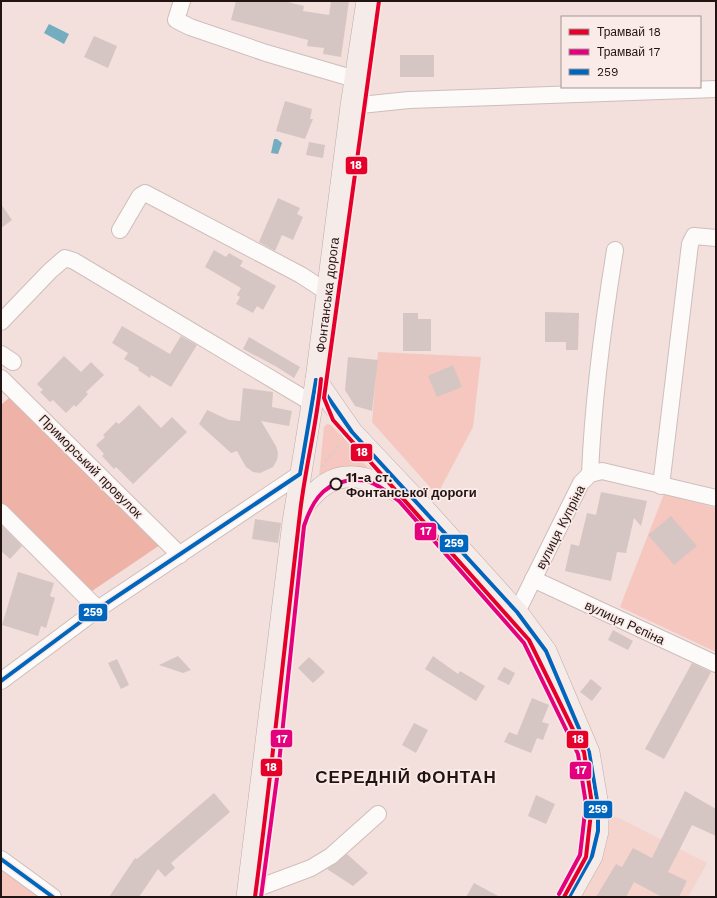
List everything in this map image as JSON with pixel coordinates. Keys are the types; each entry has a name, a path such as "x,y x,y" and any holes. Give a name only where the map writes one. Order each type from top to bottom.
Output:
{"main road":[{"name":"Фонтанська дорога","path":"247,894 293,522 316,380 351,106 367,1"},
{"path":"316,380 352,432 418,502 517,612 546,651 589,752 596,784 598,831 592,856 569,897"},
{"path":"293,522 305,501 313,493 334,479 361,476 377,481 418,502"}],"street":[{"path":"182,1 176,20 190,27 266,53 355,79"},
{"path":"351,106 408,100 716,89"},
{"path":"120,230 140,196 145,193 301,275 327,292"},
{"path":"661,486 690,244 694,236 716,238"},
{"path":"590,474 592,433 606,309 615,250"},
{"path":"1,322 50,271 65,258 87,268 312,403"},
{"name":"Приморський провулок","path":"1,378 180,555"},
{"name":"вулиця Купріна","path":"517,612 581,483 590,474 602,471 716,498"},
{"path":"1,681 98,609 300,474"},
{"path":"1,512 98,609"},
{"name":"вулиця Рєпіна","path":"533,579 716,664"},
{"path":"247,894 311,868 331,856 378,814"},
{"path":"1,859 53,897"}],"shaded area":[{"path":"378,352 481,357 473,427 437,495 372,422"},
{"path":"9,398 160,545 92,591 1,503 1,405"},
{"path":"327,424 331,425 369,469 353,468 319,477 324,427"},
{"path":"664,494 716,508 716,652 620,607"},
{"path":"604,814 619,818 707,863 688,897 573,897"},
{"path":"1,867 42,897 1,897"}],"water":[{"path":"49,24 69,34 64,44 44,33"},
{"path":"274,139 277,139 282,143 278,154 271,153"}],"building":[{"path":"236,1 284,1 304,6 303,11 329,15 331,1 349,1 341,57 323,54 324,48 307,46 308,40 231,20"},
{"path":"94,36 117,46 108,68 84,57"},
{"path":"400,55 434,55 434,77 400,77"},
{"path":"285,101 312,109 310,119 313,119 305,139 276,131"},
{"path":"309,142 325,145 323,158 306,155"},
{"path":"278,198 300,208 297,214 303,217 293,240 282,235 275,251 259,242"},
{"path":"1,204 12,220 1,228"},
{"path":"214,250 226,257 229,253 243,261 240,266 276,286 263,310 257,306 253,313 236,304 240,297 237,295 241,288 205,267"},
{"path":"545,312 579,313 578,350 566,350 566,342 545,342"},
{"path":"403,313 418,313 418,319 431,319 431,351 403,351"},
{"path":"122,326 170,354 181,336 197,345 171,387 151,375 150,378 138,370 139,368 124,359 128,353 112,343"},
{"path":"249,337 300,367 294,378 243,349"},
{"path":"64,356 81,372 91,362 104,375 86,392 88,394 76,407 74,405 66,413 53,400 50,402 40,392 43,390 37,384"},
{"path":"348,357 378,360 372,411 355,406 345,390"},
{"path":"453,365 462,387 437,397 428,376"},
{"path":"243,388 273,392 272,407 292,411 289,426 261,421 276,446 278,453 277,460 273,467 260,473 253,472 246,467 237,451 231,453 199,424 207,410 229,420 240,421"},
{"path":"139,405 161,428 172,417 187,432 133,484 116,467 114,469 102,456 104,454 96,445 105,437 103,435 116,422 119,424"},
{"path":"601,492 647,501 641,526 634,518 626,553 617,552 611,581 565,571 571,544 579,546 587,513 596,515"},
{"path":"671,516 697,546 674,565 648,535"},
{"path":"255,519 281,523 278,543 252,539"},
{"path":"1,525 22,546 10,559 1,551"},
{"path":"18,572 54,583 50,596 55,598 46,628 41,626 38,636 2,625"},
{"path":"613,630 633,641 628,650 608,640"},
{"path":"178,656 191,670 183,673 159,665"},
{"path":"433,656 458,674 460,671 485,686 476,701 425,669"},
{"path":"309,657 325,672 313,683 298,668"},
{"path":"117,659 129,685 121,689 108,663"},
{"path":"692,663 711,672 664,759 645,749"},
{"path":"504,667 515,673 509,685 497,679"},
{"path":"591,679 602,688 592,701 580,692"},
{"path":"532,698 549,705 542,722 549,724 543,740 537,738 531,753 504,742 509,732 517,735"},
{"path":"414,723 428,730 416,753 402,745"},
{"path":"685,791 716,809 716,836 692,825 668,872 687,881 679,897 662,897 634,882 626,897 596,897 616,864 622,867 633,848 652,858"},
{"path":"214,793 230,812 171,863 175,868 165,877 158,869 139,897 109,897 135,858 137,859"},
{"path":"536,795 555,804 546,824 528,816"},
{"path":"347,854 368,873 353,886 327,869"},
{"path":"474,883 500,897 466,897"}],"tram line":[{"name":"18","path":"379,1 324,398 333,420 529,640 584,752 592,804 586,857 564,897"},
{"name":"18","path":"255,897 300,513 317,413 321,379"},
{"name":"17","path":"261,897 279,763 304,526 310,511 318,497 324,491 337,483 358,480 367,481 382,488 399,501 524,643 578,754 586,804 580,855 559,894"}],"transit line":[{"name":"259","path":"316,380 352,432 517,612 546,651 589,752 598,806 598,831 592,856 569,897"},
{"name":"259","path":"1,681 98,609 300,474 316,380"},
{"name":"259","path":"1,859 53,897"}],"place":[{"name":"11-а ст. Фонтанської дороги","path":"336,484"}],"district":[{"name":"СЕРЕДНІЙ ФОНТАН","path":"406,777"}]}
